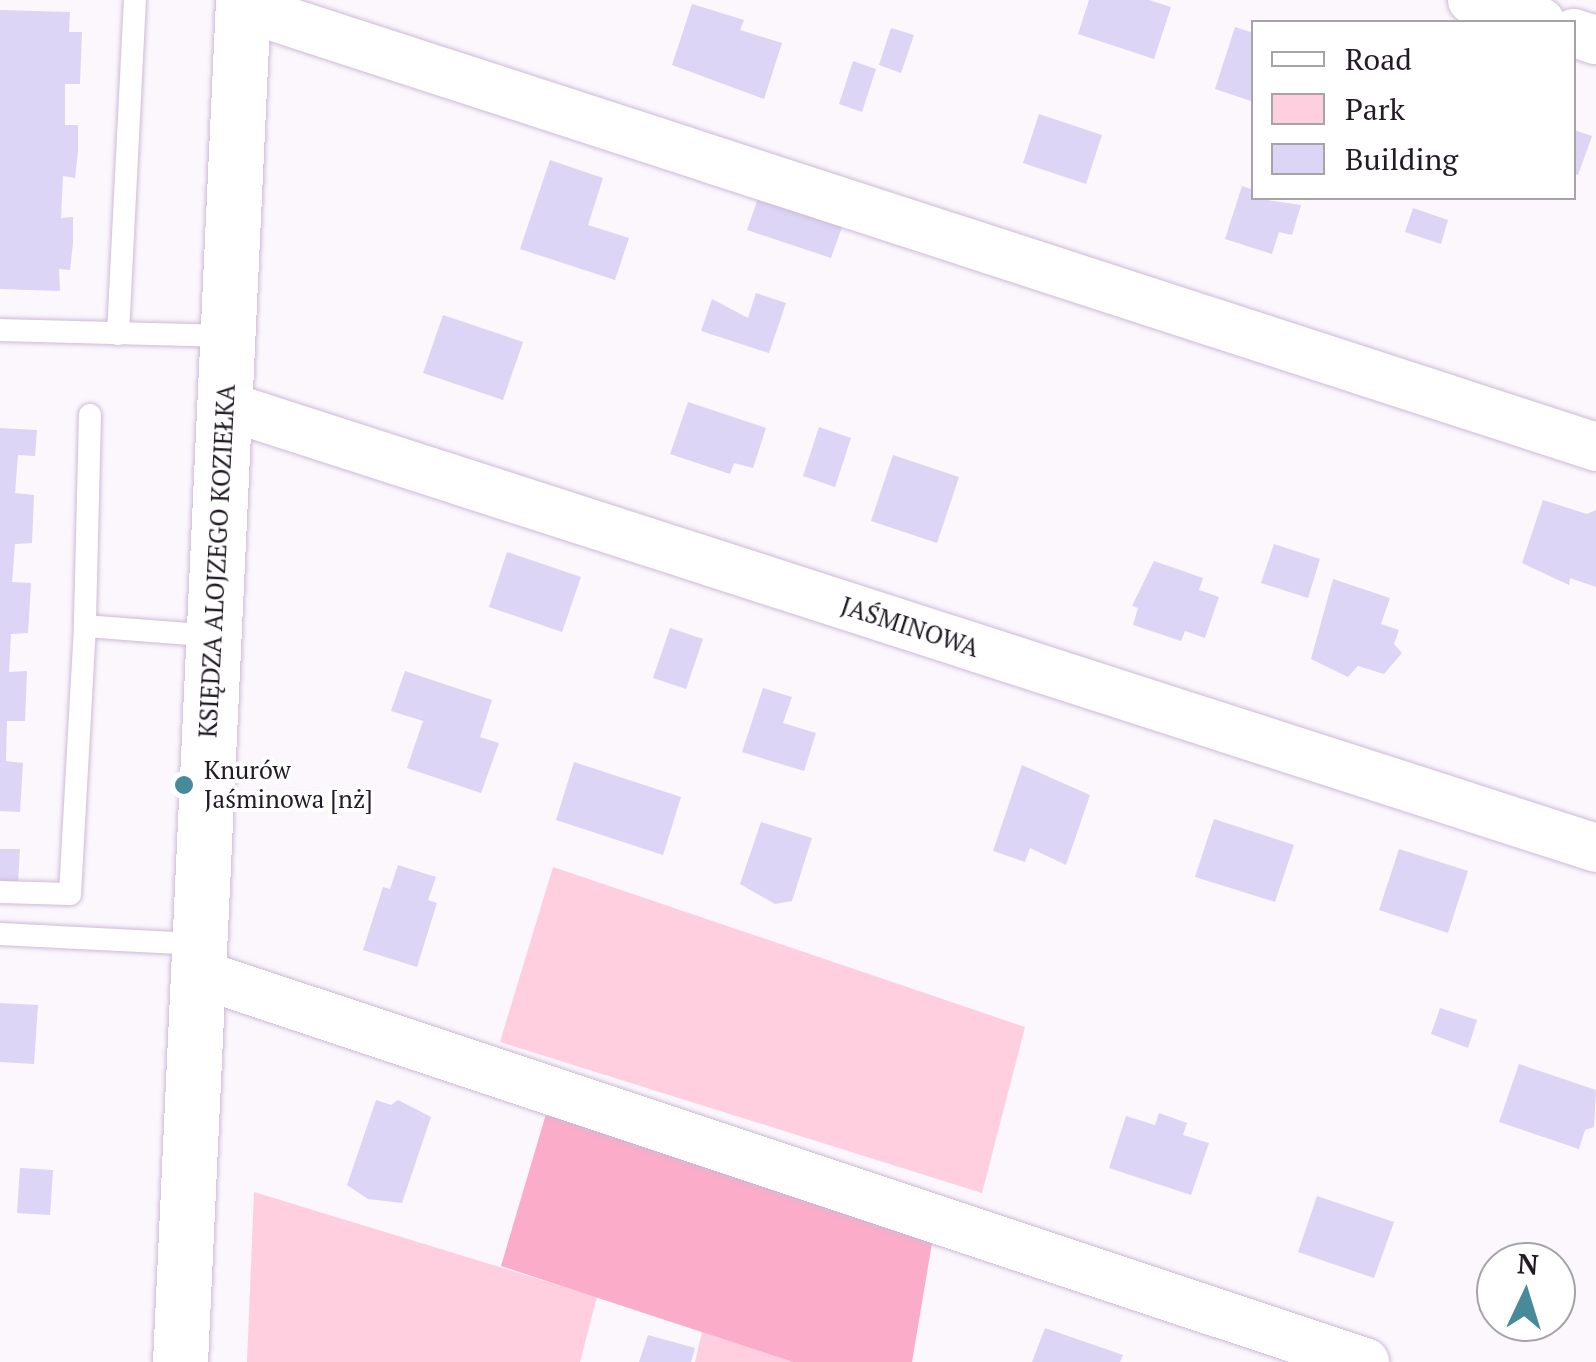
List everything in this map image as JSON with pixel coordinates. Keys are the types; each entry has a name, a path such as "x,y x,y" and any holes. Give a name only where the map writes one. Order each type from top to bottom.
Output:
{"street":[{"path":"1472,0 1536,20"},
{"path":"243,4 1596,447"},
{"name":"KSIĘDZA ALOJZEGO KOZIEŁKA","path":"180,1362 243,4"},
{"name":"JAŚMINOWA","path":"224,406 1596,848"},
{"path":"200,959 1365,1362"}],"lane":[{"path":"118,334 135,0"},
{"path":"0,330 227,336"},
{"path":"0,892 70,894 85,626 90,415"},
{"path":"85,626 214,636"},
{"path":"0,934 200,959"}],"green space":[{"path":"553,867 1025,1027 982,1193 500,1042"},
{"path":"254,1192 597,1297 580,1362 247,1362"},
{"path":"702,1332 793,1362 695,1362"}],"shaded area":[{"path":"546,1114 932,1243 912,1362 793,1362 501,1266"}],"building":[{"path":"1089,0 1149,0 1171,7 1154,59 1078,34"},
{"path":"692,4 744,20 740,30 782,43 764,99 672,65"},
{"path":"0,10 70,12 69,32 82,32 80,84 65,84 65,125 78,125 78,152 75,178 63,176 61,218 73,217 73,243 70,270 59,269 60,291 0,289"},
{"path":"1235,27 1251,32 1251,101 1215,89"},
{"path":"891,28 914,35 901,73 879,65"},
{"path":"853,61 876,69 862,112 839,104"},
{"path":"1039,114 1102,135 1086,184 1023,163"},
{"path":"1576,131 1592,136 1576,174"},
{"path":"550,160 603,178 588,225 629,238 615,280 520,249"},
{"path":"1242,186 1251,189 1251,200 1301,205 1292,235 1279,232 1272,254 1225,239"},
{"path":"758,198 842,227 831,258 747,230"},
{"path":"1413,208 1448,220 1441,244 1405,232"},
{"path":"756,293 786,303 769,353 701,331 712,299 748,318"},
{"path":"443,315 523,342 503,400 423,373"},
{"path":"688,402 766,428 753,468 734,463 730,474 670,454"},
{"path":"819,427 851,438 835,487 803,476"},
{"path":"0,428 37,430 35,456 18,455 15,493 34,495 32,543 15,544 12,582 31,583 28,633 11,634 9,672 27,671 25,721 7,721 6,761 23,763 20,812 0,811"},
{"path":"893,455 959,477 937,543 871,521"},
{"path":"1543,500 1587,514 1596,510 1596,587 1570,578 1569,585 1522,563"},
{"path":"1274,544 1320,559 1308,598 1261,583"},
{"path":"507,552 581,577 562,632 489,607"},
{"path":"1154,561 1203,578 1199,590 1219,597 1205,638 1185,631 1181,641 1133,625 1138,608 1132,606"},
{"path":"1333,579 1390,598 1381,624 1399,630 1394,644 1402,653 1384,674 1358,666 1348,677 1311,659"},
{"path":"670,628 703,639 686,689 653,678"},
{"path":"405,671 492,700 480,737 499,743 481,793 407,768 423,721 391,711"},
{"path":"763,688 792,697 783,723 816,733 804,771 742,752"},
{"path":"574,762 681,797 663,855 556,820"},
{"path":"1022,765 1090,795 1066,865 1030,848 1025,862 993,851"},
{"path":"1214,819 1294,845 1275,902 1195,877"},
{"path":"761,822 812,838 792,901 775,904 740,884"},
{"path":"0,849 20,849 18,882 0,880"},
{"path":"1399,849 1468,871 1448,933 1379,910"},
{"path":"398,865 436,877 428,900 437,903 417,967 363,950 383,887 390,889"},
{"path":"0,1003 38,1005 34,1064 0,1062"},
{"path":"1440,1008 1477,1020 1468,1048 1431,1034"},
{"path":"1519,1064 1596,1090 1594,1127 1585,1130 1579,1149 1499,1122"},
{"path":"376,1100 391,1105 398,1100 431,1117 402,1203 368,1199 347,1185"},
{"path":"1159,1113 1187,1123 1183,1135 1209,1143 1191,1195 1109,1168 1126,1116 1155,1125"},
{"path":"20,1168 53,1170 50,1215 17,1213"},
{"path":"1317,1196 1394,1222 1374,1278 1298,1252"},
{"path":"1045,1328 1123,1355 1120,1362 1032,1362"},
{"path":"648,1335 695,1348 691,1362 639,1362"}],"place":[{"name":"Knurów Jaśminowa [nż]","path":"184,785"}]}
